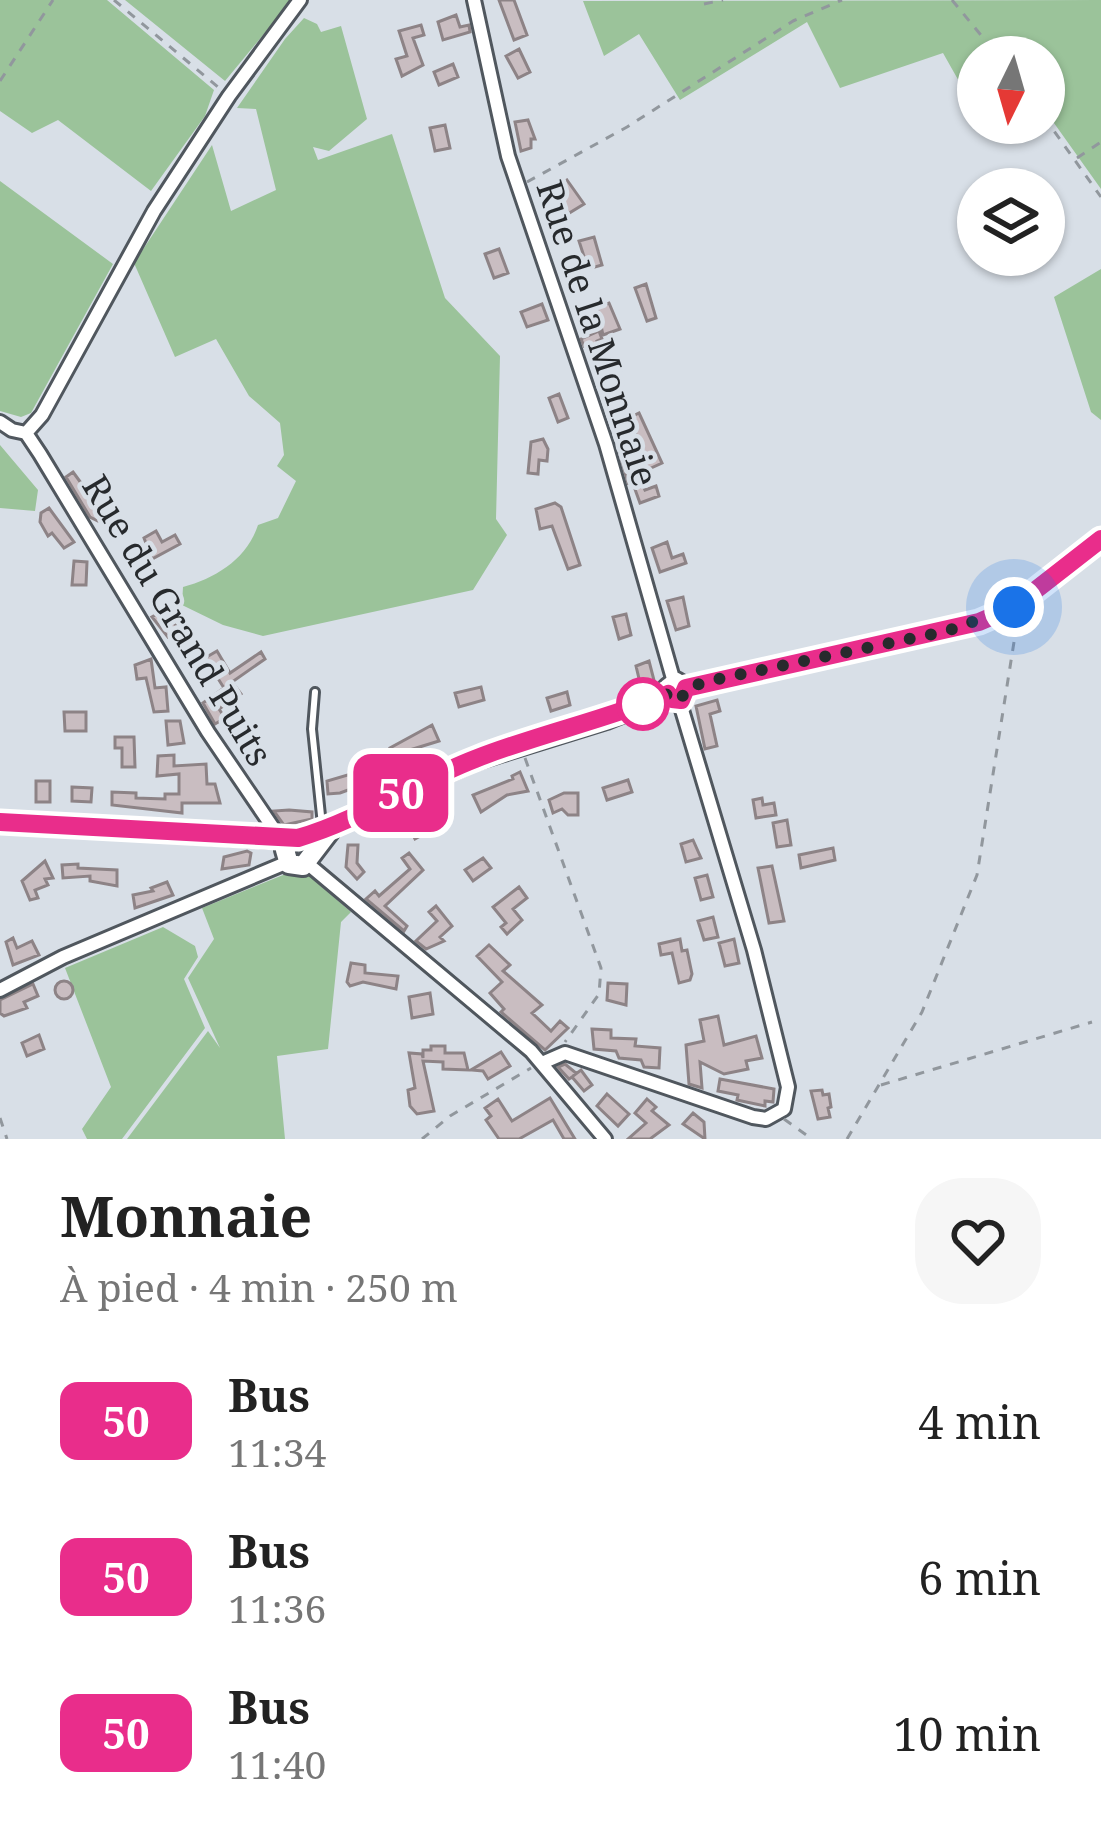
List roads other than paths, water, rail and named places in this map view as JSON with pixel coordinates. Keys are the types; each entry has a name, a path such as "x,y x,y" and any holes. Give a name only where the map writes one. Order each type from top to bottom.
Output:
{"main road":[{"path":"0,823 257,839 295,849 329,827 460,765 677,691 947,631 1014,607 1101,539"}],"street":[{"path":"0,422 26,433 43,415 154,211 229,96 300,0"},
{"name":"Rue de la Monnaie","path":"474,0 518,188 606,444 754,950 788,1088 784,1109 766,1119 558,1053 542,1064"},
{"name":"Rue du Grand Puits","path":"26,433 208,732 295,849 427,968 519,1040 605,1139"},
{"path":"0,990 295,849"}],"lane":[{"path":"315,692 312,729 320,819 329,827"}]}
